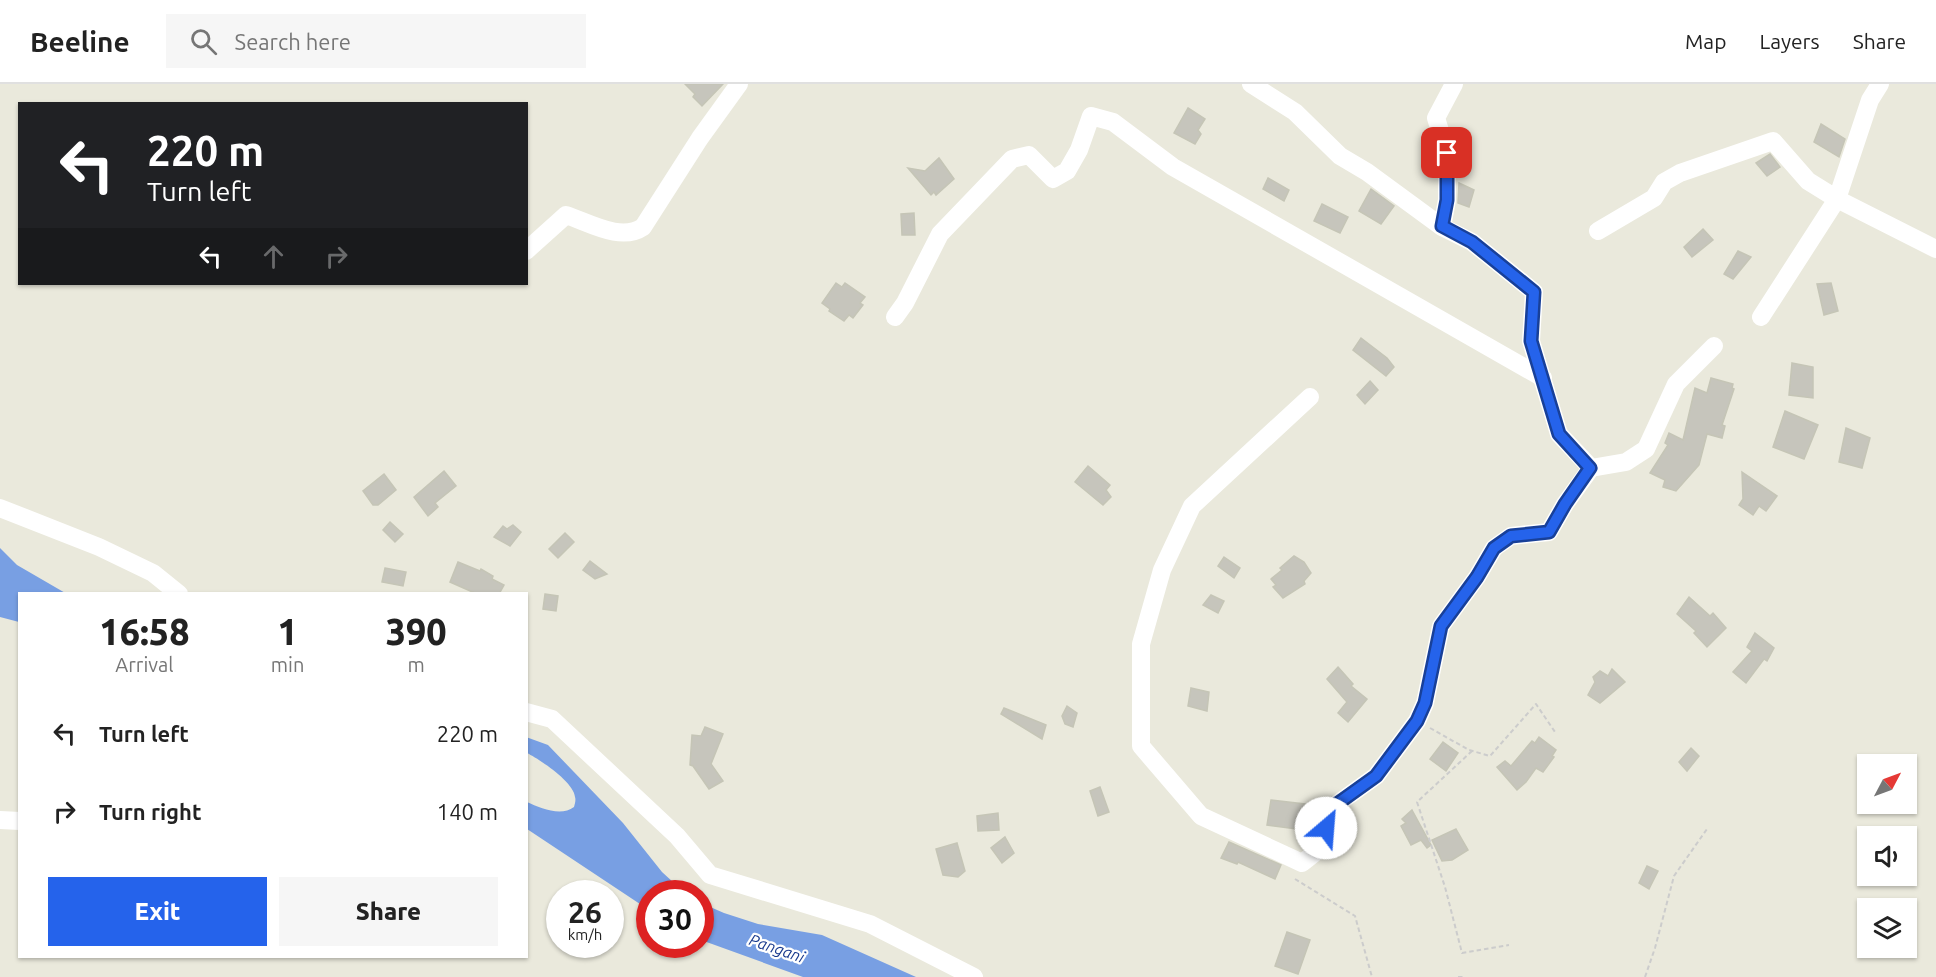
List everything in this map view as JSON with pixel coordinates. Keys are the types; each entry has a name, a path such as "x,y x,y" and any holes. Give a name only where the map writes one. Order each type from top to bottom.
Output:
{"street":[{"path":"528,249 566,215 620,234 633,234 643,227 700,138 739,84"},
{"path":"1251,84 1295,112 1340,156 1367,172 1442,226 1472,242 1534,292 1531,341 1559,434 1590,468"},
{"path":"1442,226 1447,200 1447,153 1436,118 1454,84"},
{"path":"1761,317 1838,199 1870,100 1880,84"},
{"path":"895,317 905,303 940,234 1012,159 1029,155 1053,178 1067,171 1079,150 1091,116 1113,122 1173,167 1543,378"},
{"path":"1598,231 1654,198 1664,182 1680,173 1773,141 1808,181 1838,199 1936,249"},
{"path":"1310,397 1192,506 1162,570 1141,644 1141,746 1201,816 1302,863 1322,848 1330,809 1376,776 1417,721 1425,703 1441,626 1477,577 1494,548 1511,536 1549,532 1590,468 1626,462 1646,449 1677,384 1714,346"},
{"path":"0,508 99,547 153,573 177,592"},
{"path":"528,713 552,719 677,836 710,875 870,924 974,977"},
{"path":"0,820 18,821"}],"path":[{"path":"1417,721 1472,751 1490,756 1536,704 1555,732"},
{"path":"1472,751 1417,802 1446,887 1462,952 1509,945"},
{"path":"1645,977 1674,876 1707,830"},
{"path":"1302,863 1294,878 1355,916 1372,977"},
{"path":"1458,977 1463,977"}],"water":[{"path":"0,548 17,565 64,592 18,592 18,622 0,617"},
{"path":"528,738 548,745 623,823 671,880 636,880 636,901 624,893 624,880 604,880 528,830 528,802 557,811 574,807 573,791 563,778 528,754"},
{"name":"Pangani","path":"714,909 758,924 822,935 916,977 803,977 714,945"}],"building":[{"path":"685,84 723,84 702,106"},
{"path":"1188,108 1205,119 1198,130 1201,134 1195,144 1174,133"},
{"path":"1821,124 1845,139 1839,157 1814,142"},
{"path":"1770,154 1780,167 1767,176 1756,163"},
{"path":"939,158 954,179 936,195 934,192 931,195 908,168 925,171"},
{"path":"1268,178 1289,190 1284,201 1263,189"},
{"path":"1459,183 1474,190 1469,207 1458,203"},
{"path":"1371,189 1394,206 1381,224 1359,211"},
{"path":"1322,204 1348,217 1340,233 1314,221"},
{"path":"914,213 915,235 902,235 901,214"},
{"path":"1703,229 1713,240 1692,257 1684,247"},
{"path":"1738,251 1751,257 1733,279 1724,274"},
{"path":"836,283 842,287 845,283 865,297 860,303 863,305 853,318 849,315 844,321 822,303"},
{"path":"1831,283 1838,311 1824,315 1817,284"},
{"path":"1361,338 1387,358 1394,367 1386,376 1353,350"},
{"path":"1792,363 1813,367 1813,398 1789,395"},
{"path":"1711,378 1733,384 1734,389 1722,425 1725,426 1722,438 1707,434 1699,465 1676,491 1663,487 1665,480 1650,473 1668,445 1665,443 1669,433 1683,440 1695,388 1707,393"},
{"path":"1370,381 1378,390 1365,404 1357,395"},
{"path":"1785,411 1818,425 1804,459 1773,447"},
{"path":"1846,428 1870,438 1862,468 1839,462"},
{"path":"1088,466 1110,485 1106,490 1111,497 1103,505 1075,482"},
{"path":"444,471 456,486 435,503 438,507 428,516 414,497"},
{"path":"1742,472 1777,496 1766,511 1759,506 1753,515 1739,505 1743,499"},
{"path":"384,474 396,490 378,505 373,505 363,491"},
{"path":"390,522 403,534 395,542 383,530"},
{"path":"513,525 521,532 510,546 494,537 503,526 507,529"},
{"path":"565,533 574,542 558,558 549,549"},
{"path":"1294,556 1304,562 1311,573 1304,581 1305,584 1283,598 1273,587 1276,585 1271,579"},
{"path":"1224,557 1240,568 1234,578 1218,566"},
{"path":"590,561 607,574 595,579 583,570"},
{"path":"458,562 480,571 481,569 493,576 492,579 504,585 500,592 472,592 450,582"},
{"path":"385,568 406,572 403,586 382,582"},
{"path":"545,594 558,596 556,611 543,609"},
{"path":"1211,595 1224,601 1218,613 1203,605"},
{"path":"1689,597 1710,616 1713,613 1726,628 1707,647 1694,633 1696,631 1677,614"},
{"path":"1755,633 1774,648 1767,661 1764,659 1746,683 1733,672 1752,651 1747,647"},
{"path":"1338,667 1353,684 1351,686 1367,699 1348,722 1338,713 1347,702 1327,679"},
{"path":"1612,669 1625,682 1600,703 1588,695 1595,682 1593,677 1600,671 1608,676"},
{"path":"1191,688 1209,692 1207,711 1188,706"},
{"path":"1067,706 1077,713 1073,727 1065,724 1062,716"},
{"path":"1004,708 1046,725 1042,739 1001,714"},
{"path":"705,727 723,734 711,764 723,781 709,789 690,765 692,735 701,736"},
{"path":"1539,737 1556,750 1552,756 1554,757 1543,772 1536,768 1517,790 1497,767 1505,761 1511,766 1532,741 1535,743"},
{"path":"1443,742 1458,753 1446,771 1430,759"},
{"path":"1691,748 1699,756 1687,771 1679,762"},
{"path":"1100,787 1109,812 1098,816 1090,791"},
{"path":"1271,800 1305,804 1304,830 1267,825"},
{"path":"1412,810 1431,845 1427,848 1421,840 1411,845 1401,826 1406,823 1402,819"},
{"path":"998,813 999,830 978,831 977,816"},
{"path":"1456,829 1468,850 1452,860 1442,861 1432,840"},
{"path":"1005,837 1014,853 1002,863 991,848"},
{"path":"1229,842 1281,865 1275,879 1238,862 1237,864 1221,858"},
{"path":"957,843 965,871 958,877 943,875 936,849"},
{"path":"1647,866 1658,871 1649,889 1639,883"},
{"path":"1287,932 1310,940 1298,974 1275,966"}],"route":[{"path":"1326,828 1330,809 1376,776 1417,721 1425,703 1441,626 1477,577 1494,548 1511,536 1549,532 1590,468 1559,434 1531,341 1534,292 1472,242 1442,226 1447,200 1447,153"}]}
